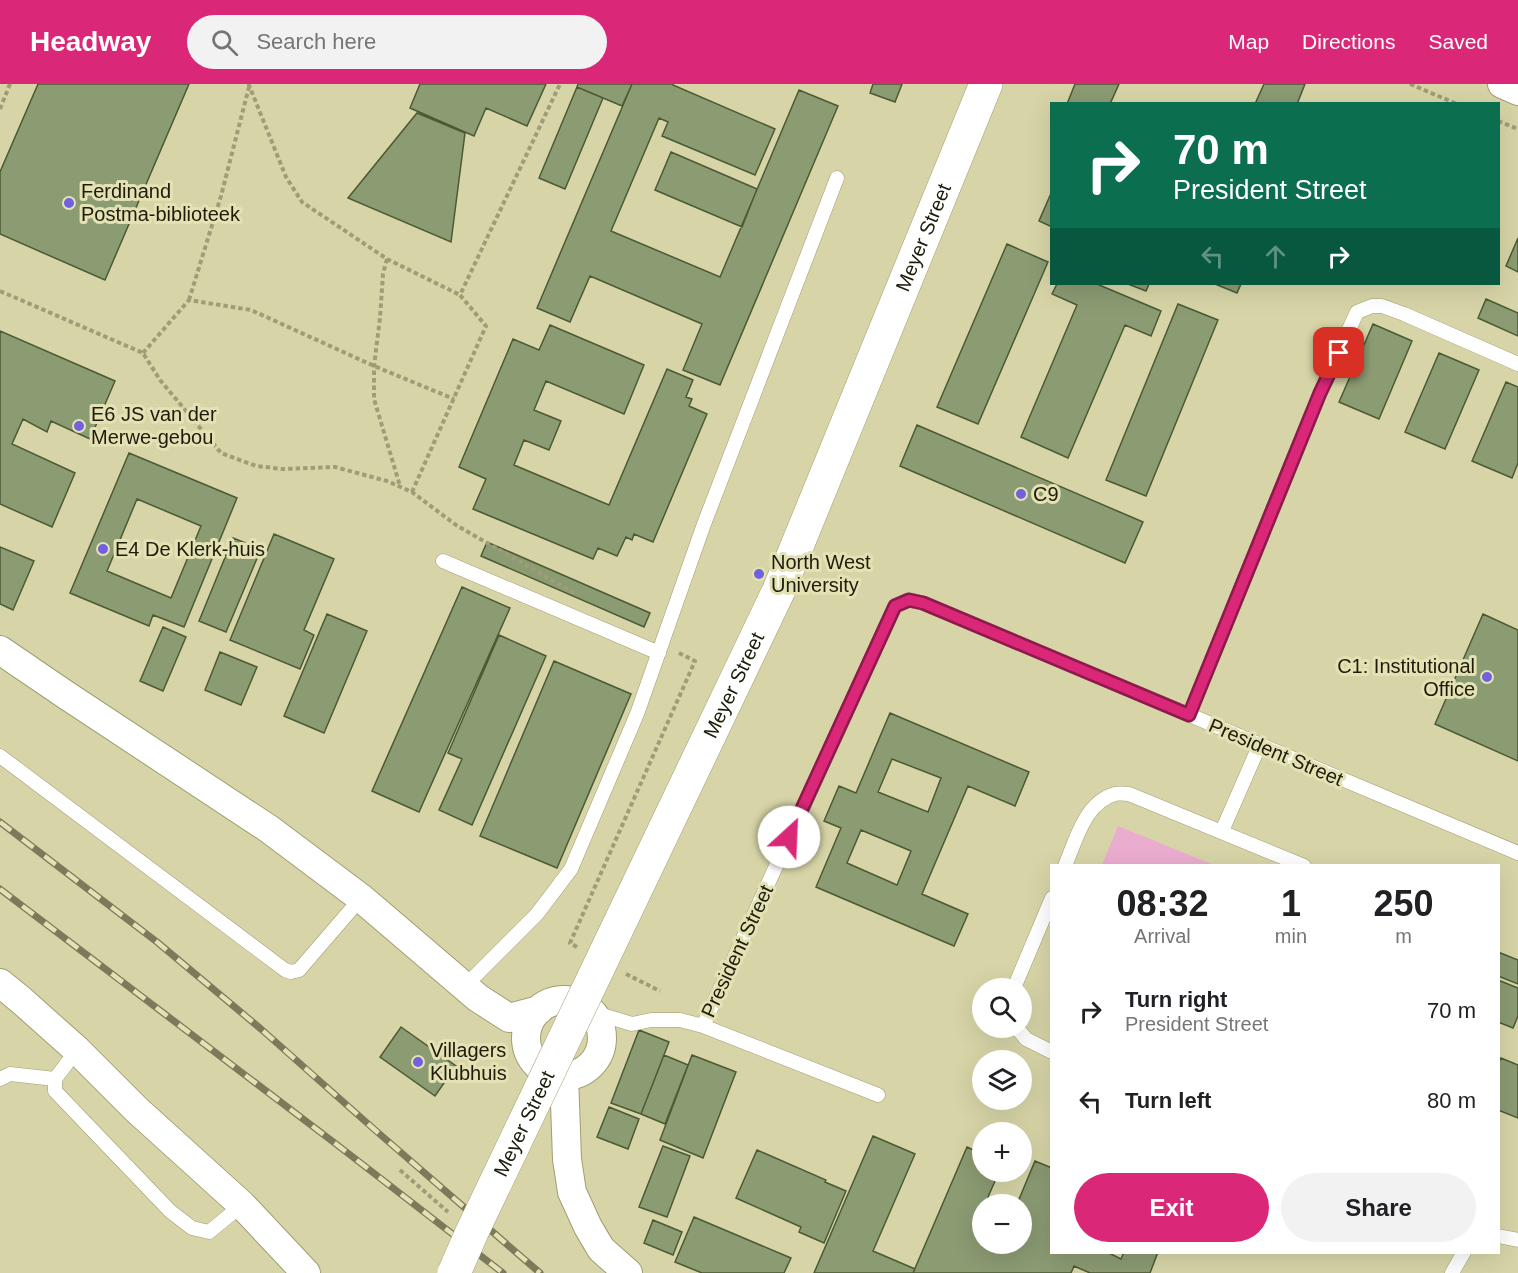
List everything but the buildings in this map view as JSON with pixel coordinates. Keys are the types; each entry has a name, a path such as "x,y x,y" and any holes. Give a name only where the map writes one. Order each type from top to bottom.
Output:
{"street":[{"name":"Meyer Street","path":"454,1273 779,590 986,84"},
{"path":"1502,84 1518,91"},
{"path":"0,650 269,829 361,898 478,998 509,1018 539,1010"},
{"path":"0,983 77,1050 137,1110 242,1205 306,1273"},
{"path":"559,1000 571,1000 592,1012 598,1020 603,1039 601,1049 591,1066 583,1072 564,1077 539,1067 526,1043 529,1025 539,1010 559,1000"},
{"path":"564,1077 567,1160 572,1192 601,1249 628,1273"}],"lane":[{"path":"464,987 537,914 571,869 637,714 704,524 837,178"},
{"path":"1189,715 1320,393 1357,312 1372,306 1382,306 1518,364"},
{"path":"443,561 659,653"},
{"name":"President Street","path":"703,1026 895,606 909,600 923,603 1518,853"},
{"path":"1222,831 1260,744"},
{"path":"0,756 285,970 291,972 299,970 361,898"},
{"path":"1066,864 1090,812 1102,800 1117,793 1129,794 1299,864"},
{"path":"1018,978 1050,903"},
{"name":"President Street","path":"592,1012 632,1024 651,1020 680,1020 703,1026 878,1095"},
{"path":"1025,1038 1050,1051"},
{"path":"77,1050 55,1079 55,1091 170,1211 192,1228 209,1232 242,1205"},
{"path":"0,1079 10,1074 55,1079"},
{"path":"1500,1236 1518,1240"},
{"path":"1452,1273 1463,1254"}],"path":[{"path":"0,109 10,84"},
{"path":"460,295 560,84"},
{"path":"1410,84 1452,102"},
{"path":"250,85 286,177 302,202 387,259 460,295 486,326 412,492"},
{"path":"143,353 189,300 221,196 250,85"},
{"path":"1500,122 1518,129"},
{"path":"387,259 383,274 374,366 374,399 400,487"},
{"path":"0,291 143,353 160,380 221,453 256,466 284,469 335,467 387,481 412,492 456,525"},
{"path":"189,300 251,310 374,366 454,399"},
{"path":"400,1170 472,1232"}],"shaded area":[{"path":"1118,826 1212,864 1102,864"}],"railway":[{"path":"0,822 157,942 261,1029 540,1273"},
{"path":"0,889 503,1273"}],"place":[{"name":"Ferdinand Postma-biblioteek","path":"69,203"},
{"name":"E6 JS van der Merwe-gebou","path":"79,426"},
{"name":"C9","path":"1021,494"},
{"name":"E4 De Klerk-huis","path":"103,549"},
{"name":"North West University","path":"759,574"},
{"name":"C1: Institutional Office","path":"1487,677"},
{"name":"Villagers Klubhuis","path":"418,1062"}],"route":[{"path":"789,837 895,606 909,600 923,603 1189,715 1320,393 1339,353"}]}
